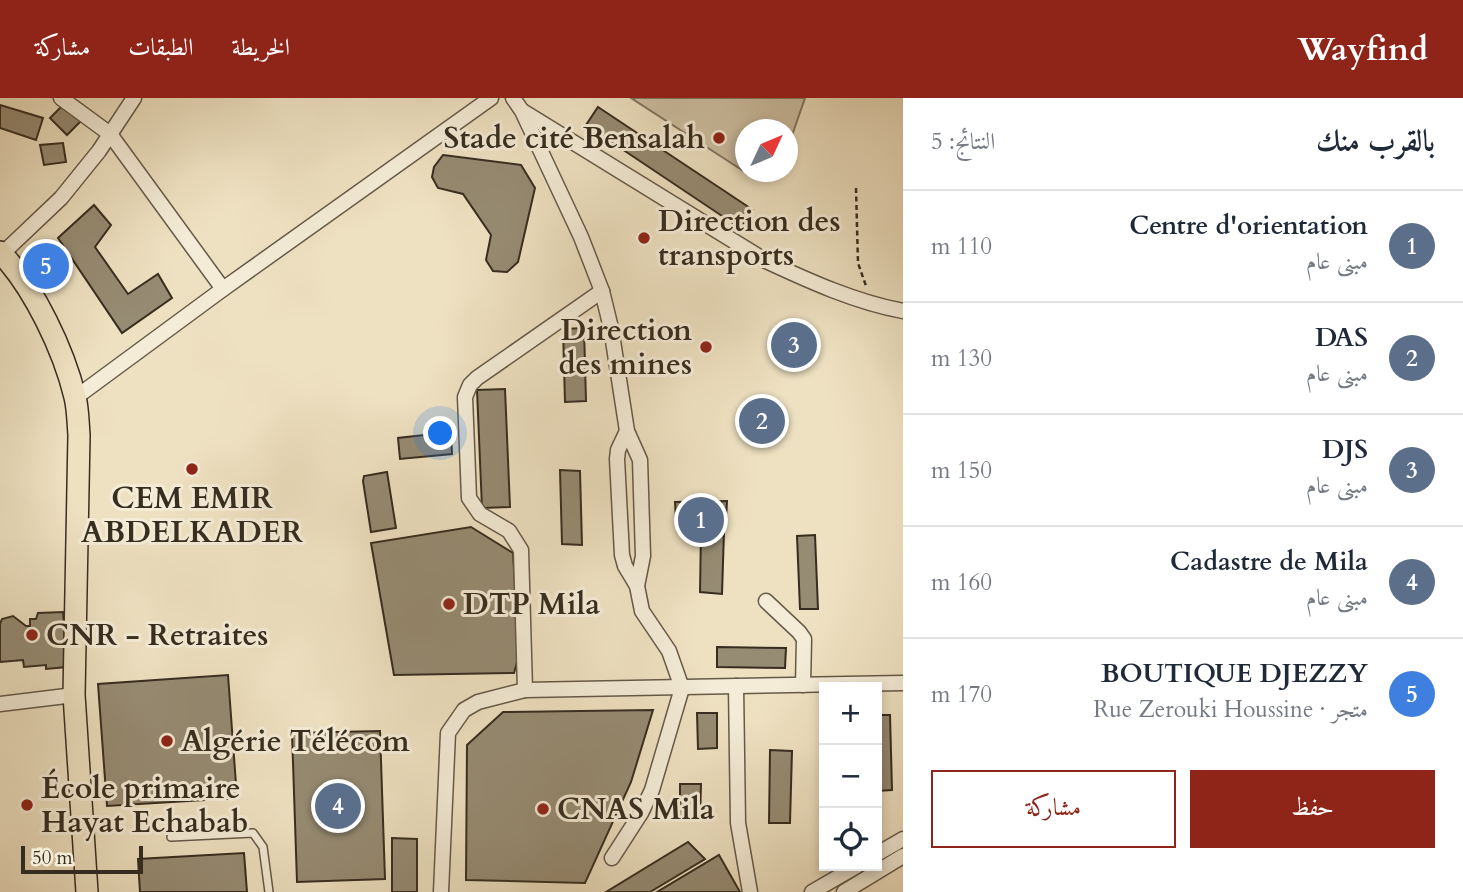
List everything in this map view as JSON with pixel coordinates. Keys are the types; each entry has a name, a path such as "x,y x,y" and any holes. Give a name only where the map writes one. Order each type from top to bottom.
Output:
{"main road":[{"path":"1,253 20,276 43,316 75,398 79,435 74,695 87,892"}],"street":[{"path":"61,98 110,134 223,289"},
{"path":"1,253 61,198 134,98"},
{"path":"75,398 491,98"},
{"path":"513,98 522,111 567,205 602,291 619,369 627,430 640,460 643,556 637,586"},
{"path":"522,111 766,261 808,281 903,311"},
{"path":"525,690 521,550 509,531 480,514 469,498 465,397 477,377 602,291"},
{"path":"612,858 641,813 652,790 682,688 669,651 642,611 637,586 622,555 617,459 627,430"},
{"path":"766,601 804,639 803,685"},
{"path":"441,892 448,733 464,710 478,702 525,690 903,683"},
{"path":"736,686 738,822 750,892"},
{"path":"0,704 74,695"},
{"path":"882,851 903,839"},
{"path":"844,892 903,856"},
{"path":"812,892 848,871"}],"lane":[{"path":"172,837 253,833 263,848 269,892"}],"path":[{"path":"856,188 858,263 871,303"}],"shaded area":[{"name":"Stade cité Bensalah","path":"631,98 805,98 798,119 735,119 735,166"}],"building":[{"path":"65,103 81,121 67,135 50,118"},
{"path":"0,105 43,118 36,140 0,128"},
{"path":"598,107 753,210 740,228 586,125"},
{"path":"63,143 66,162 44,165 40,145"},
{"path":"443,155 521,165 535,188 518,262 507,272 493,271 486,260 491,235 463,194 438,188 432,177 434,167"},
{"path":"94,205 111,225 95,247 128,294 158,274 172,298 122,333 58,238"},
{"path":"584,328 586,401 565,402 563,329"},
{"path":"505,389 510,507 482,508 477,390"},
{"path":"451,432 452,454 400,459 398,438"},
{"path":"560,470 580,471 582,545 562,544"},
{"path":"387,472 396,528 371,532 364,476"},
{"path":"727,501 726,519 676,521 675,502"},
{"name":"DTP Mila","path":"471,527 513,553 519,655 514,673 394,675 371,543"},
{"path":"701,530 724,531 722,594 700,592"},
{"path":"815,535 818,609 800,609 797,536"},
{"name":"CNR - Retraites","path":"63,612 67,667 24,667 23,660 0,662 2,619 13,616 30,626 30,619 36,619 38,613"},
{"path":"717,647 786,648 785,668 717,667"},
{"name":"Algérie Télécom","path":"228,675 237,798 107,806 98,684"},
{"name":"CNAS Mila","path":"653,710 631,782 585,883 466,880 467,745 503,712"},
{"path":"697,713 717,713 717,748 698,749"},
{"path":"882,715 890,715 892,790 882,791"},
{"path":"380,731 385,879 297,882 292,733"},
{"path":"770,750 792,751 790,823 769,823"},
{"path":"680,784 701,784 700,820 680,820"},
{"path":"392,838 417,839 417,892 392,892"},
{"path":"688,842 705,859 650,892 606,892"},
{"path":"244,853 247,892 140,892 138,859"},
{"path":"719,855 740,892 657,892"}],"place":[{"name":"Stade cité Bensalah","path":"719,138"},
{"name":"Direction des transports","path":"644,238"},
{"name":"BOUTIQUE DJEZZY","path":"46,266"},
{"name":"DJS","path":"794,345"},
{"name":"Direction des mines","path":"706,347"},
{"name":"DAS","path":"762,421"},
{"name":"CEM EMIR ABDELKADER","path":"192,469"},
{"name":"Centre d'orientation","path":"701,520"},
{"name":"DTP Mila","path":"449,604"},
{"name":"CNR - Retraites","path":"32,635"},
{"name":"Algérie Télécom","path":"167,741"},
{"name":"École primaire Hayat Echabab","path":"27,805"},
{"name":"Cadastre de Mila","path":"338,806"},
{"name":"CNAS Mila","path":"543,809"}]}
